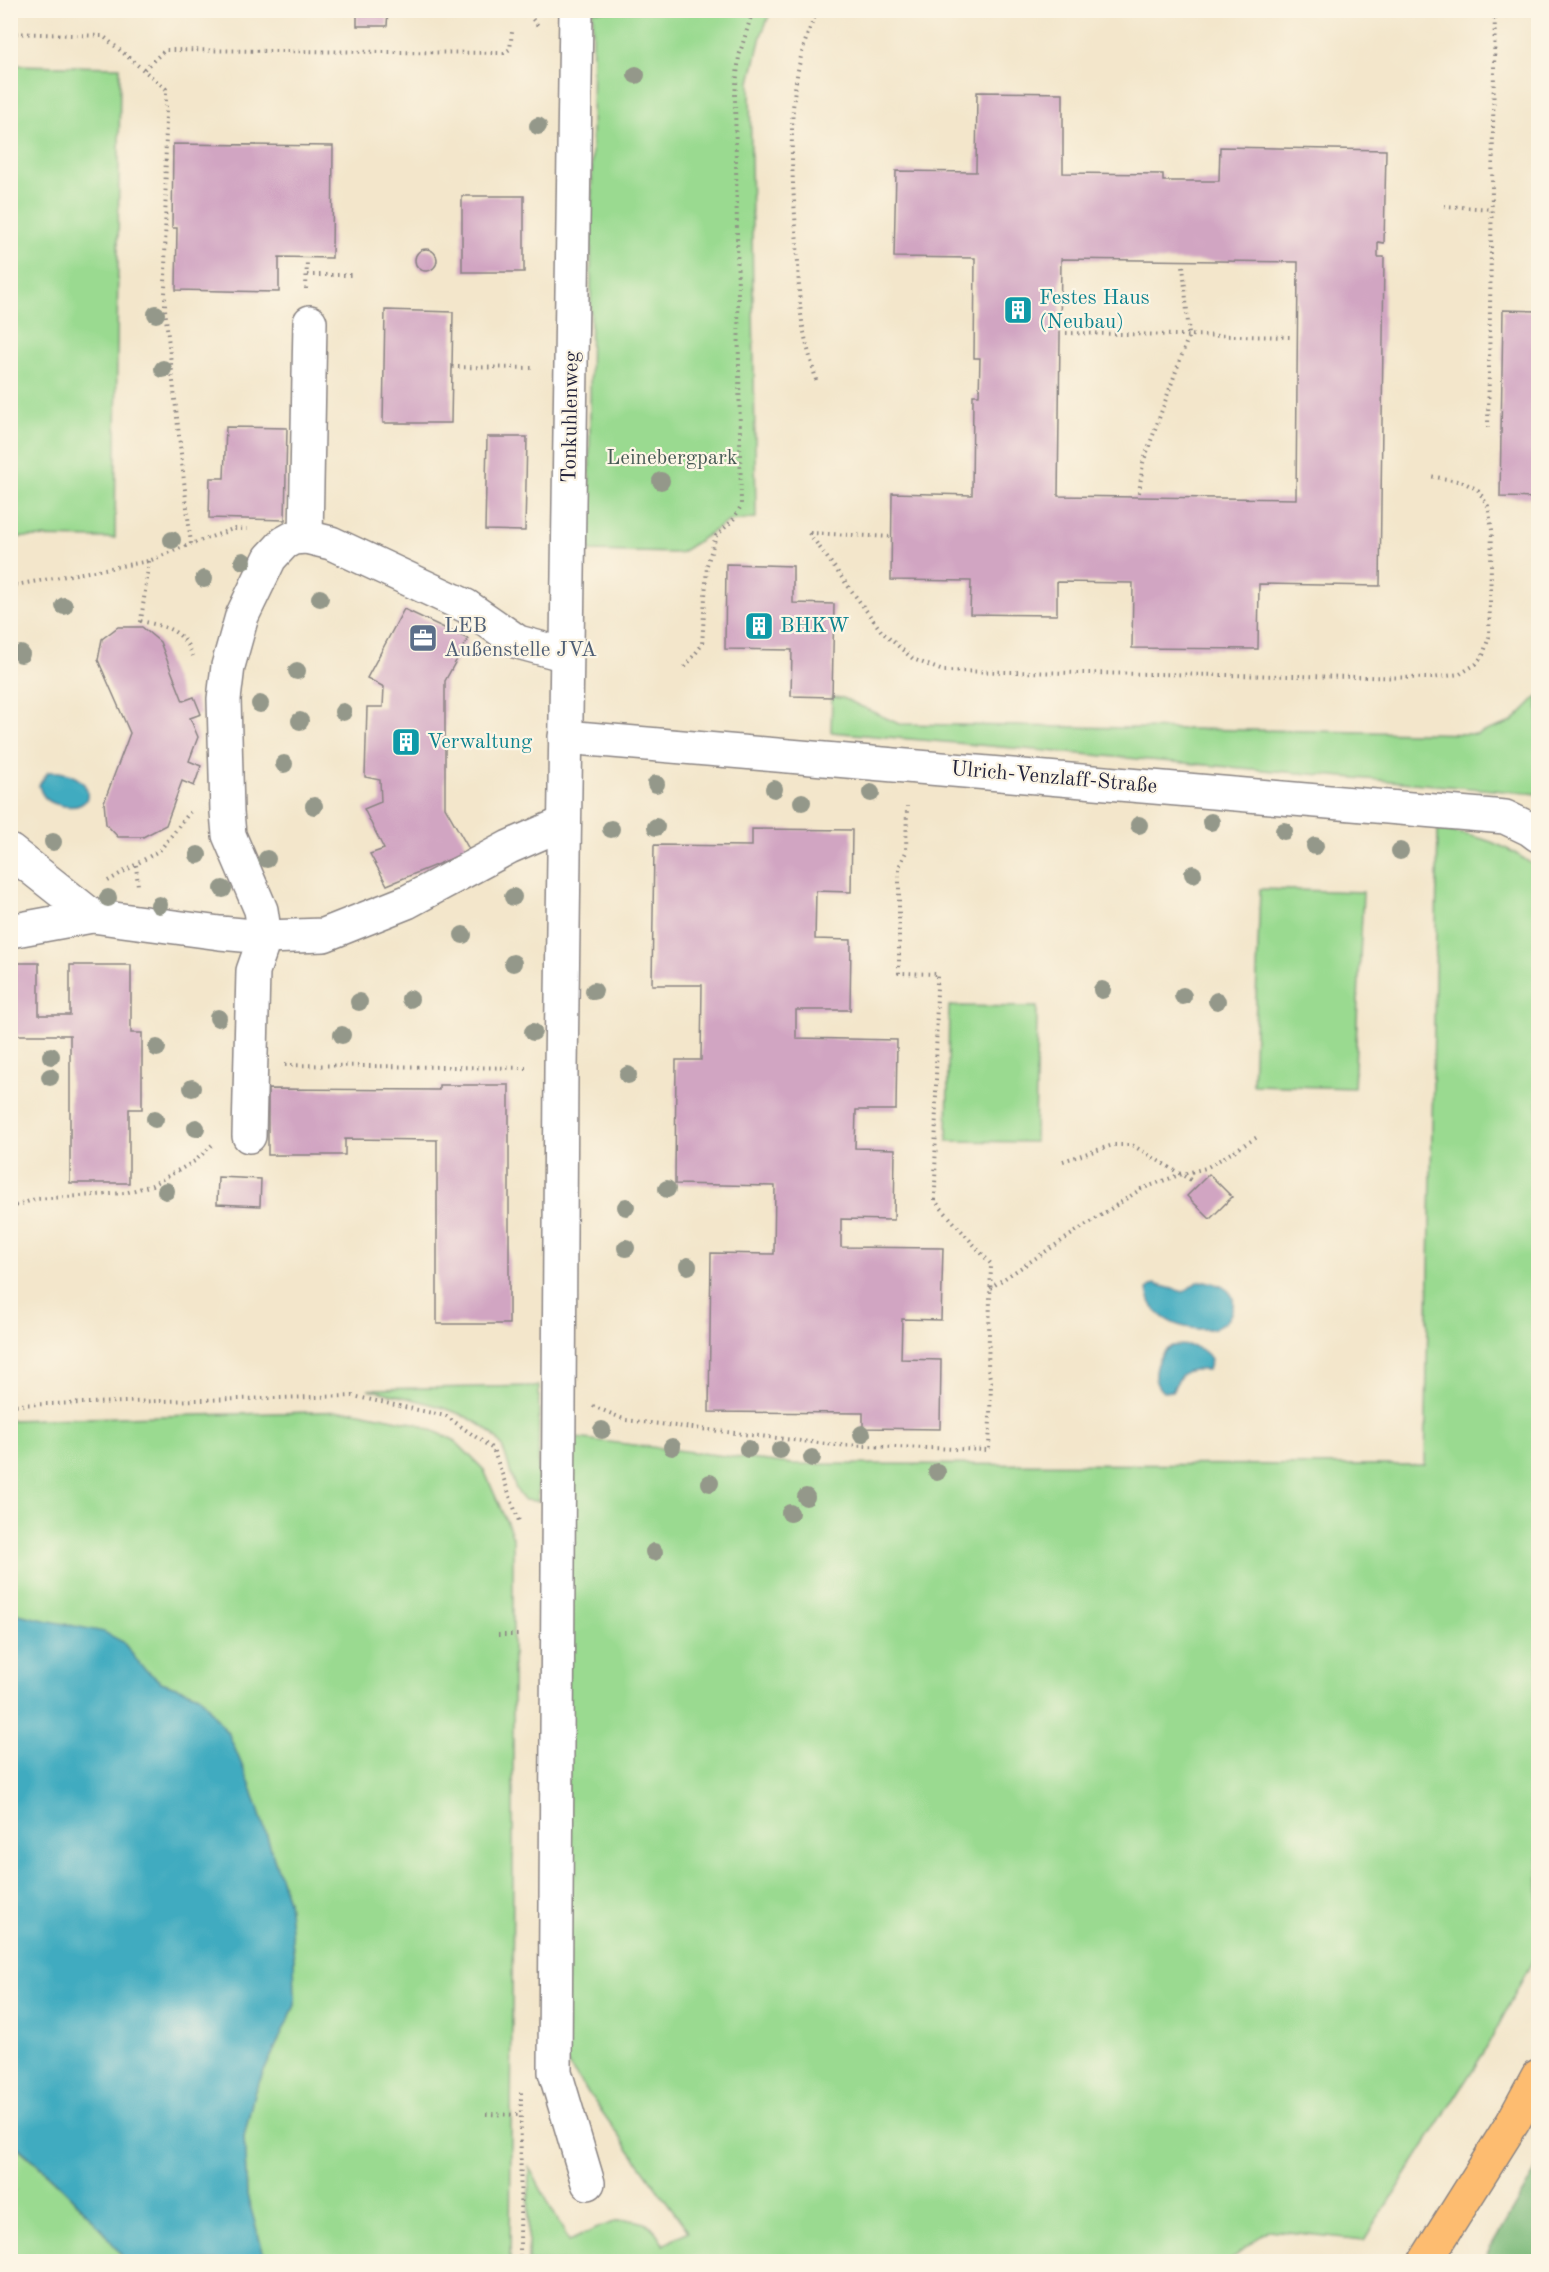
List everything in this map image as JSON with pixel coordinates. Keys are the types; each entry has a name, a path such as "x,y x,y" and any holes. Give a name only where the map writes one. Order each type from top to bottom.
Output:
{"main road":[{"path":"1425,2262 1539,2076"}],"street":[{"name":"Tonkuhlenweg","path":"576,10 561,1069 555,2072 588,2183"},
{"path":"295,540 310,322"},
{"path":"249,1136 253,971 265,937 261,910 230,835 224,699 234,638 262,571 270,558 295,540 332,543 466,606 518,642 566,655"},
{"name":"Ulrich-Venzlaff-Straße","path":"565,737 1505,817 1539,835"},
{"path":"10,851 83,908 220,933 265,937 324,935 407,902 509,847 564,823"},
{"path":"10,931 83,908"}],"path":[{"path":"525,10 543,33"},
{"path":"685,667 702,645 707,565 716,536 734,520 741,506 735,94 739,56 753,10"},
{"path":"816,380 802,327 793,159 794,100 800,59 818,10"},
{"path":"1488,428 1496,10"},
{"path":"144,69 165,50 504,52 510,49 512,32"},
{"path":"10,33 103,36 166,89 165,309 191,544"},
{"path":"1444,206 1492,209"},
{"path":"1139,493 1143,463 1189,335 1183,266"},
{"path":"307,275 353,275"},
{"path":"1066,333 1293,337"},
{"path":"452,367 572,368"},
{"path":"892,537 809,533 882,632 913,659 943,671 1432,678 1460,674 1476,664 1483,655 1489,637 1492,530 1488,506 1478,490 1463,482 1430,476"},
{"path":"10,586 149,561 233,529 273,530 295,540"},
{"path":"149,561 141,621 160,625 181,635 188,644 196,663"},
{"path":"83,908 160,850 213,781 226,780"},
{"path":"560,1391 626,1420 835,1445 989,1450 991,1264 935,1201 937,974 899,973 899,867 906,852 907,806"},
{"path":"251,1065 561,1069"},
{"path":"10,1208 35,1199 125,1193 152,1185 195,1161 217,1140 249,1136"},
{"path":"990,1288 1141,1190 1179,1174 1206,1168 1259,1136"},
{"path":"1063,1161 1113,1145 1132,1144 1194,1182"},
{"path":"10,1406 353,1395 446,1416 493,1449 524,1535"},
{"path":"498,1635 525,1635"},
{"path":"520,2262 521,2081"},
{"path":"486,2114 521,2115"}],"green space":[{"name":"Leinebergpark","path":"593,11 771,11 761,36 750,82 756,518 729,521 680,553 589,551"},
{"path":"11,65 120,67 115,538 11,537"},
{"path":"1538,696 1538,794 831,732 832,697 843,698 899,724 1477,734 1512,722"},
{"path":"1438,830 1491,842 1515,853 1538,869 1538,1950 1486,2049 1364,2240 1268,2230 1228,2262 528,2262 529,2167 569,2241 609,2224 630,2220 650,2226 664,2245 688,2231 566,2062 568,1437 792,1464 1425,1465"},
{"path":"1260,889 1363,892 1354,1088 1253,1085"},
{"path":"949,1006 1037,1007 1035,1142 947,1141"},
{"path":"539,1386 538,1501 524,1500 519,1494 503,1449 494,1436 480,1424 443,1408 368,1389"},
{"path":"354,1411 418,1424 454,1440 484,1470 513,1537 510,2261 268,2261 263,2252 247,2195 244,2137 254,2093 295,2005 294,1959 288,1901 251,1787 229,1735 199,1695 161,1682 141,1666 123,1642 11,1612 10,1420"},
{"path":"10,2141 72,2198 126,2261 11,2261"},
{"path":"1538,2166 1538,2261 1483,2261"}],"water":[{"path":"48,772 64,773 76,778 84,784 87,792 86,799 81,804 71,807 52,803 43,795 39,785"},
{"path":"1205,1281 1222,1286 1233,1298 1229,1317 1216,1328 1189,1328 1172,1323 1158,1313 1149,1298 1147,1289 1154,1284 1184,1292 1197,1282"},
{"path":"1172,1346 1194,1347 1204,1351 1211,1359 1208,1370 1188,1371 1181,1375 1172,1391 1163,1392 1156,1380 1156,1367 1162,1355"},
{"path":"10,1612 104,1632 123,1642 141,1666 161,1682 199,1695 229,1735 251,1787 288,1901 294,1959 295,2005 254,2093 244,2137 247,2195 263,2252 268,2261 126,2261 72,2198 11,2141"}],"building":[{"path":"357,10 388,10 387,26 357,26"},
{"path":"435,10 451,10 443,18"},
{"name":"Festes Haus (Neubau)","path":"977,92 1063,93 1063,173 1163,174 1163,181 1219,181 1220,147 1386,150 1384,243 1378,242 1378,257 1384,257 1380,586 1259,584 1258,649 1132,648 1133,583 1057,582 1057,615 970,614 971,581 891,580 892,493 972,495 973,395 979,395 980,358 974,358 975,258 894,257 896,171 976,172","holes":["1061,259 1298,262 1296,499 1058,496"]},
{"path":"173,144 333,146 332,258 279,257 279,292 176,290 177,228 172,228"},
{"path":"462,196 524,196 524,272 462,272"},
{"path":"426,249 434,252 437,260 434,268 426,271 418,268 415,260 418,252"},
{"path":"385,310 453,312 451,423 383,423"},
{"path":"1503,310 1538,311 1538,498 1500,497"},
{"path":"226,427 287,428 285,520 209,518 210,478 224,478"},
{"path":"487,437 527,437 525,531 485,530"},
{"path":"726,564 793,566 793,603 834,604 832,697 791,696 792,650 725,649"},
{"name":"Verwaltung","path":"404,609 468,639 445,681 445,807 470,851 387,885 370,854 384,849 364,809 381,802 380,780 365,777 367,707 383,707 384,687 367,678"},
{"path":"118,627 142,627 160,642 183,701 194,697 201,714 190,718 198,737 189,761 201,766 194,786 182,781 166,825 143,837 118,837 106,824 104,802 130,733 98,660 102,639"},
{"path":"752,829 852,830 851,892 816,891 815,939 851,940 850,1010 796,1010 796,1038 897,1040 896,1110 856,1110 855,1148 895,1149 894,1220 841,1219 841,1247 943,1248 941,1320 902,1319 901,1359 941,1360 940,1429 863,1428 863,1413 709,1412 711,1253 774,1254 775,1186 675,1184 676,1060 701,1060 702,985 652,985 654,845 752,846"},
{"path":"10,963 39,963 39,1015 70,1015 70,965 131,965 131,1033 142,1033 142,1109 129,1109 129,1183 70,1183 70,1035 10,1035"},
{"path":"439,1085 509,1085 509,1324 437,1324 437,1140 345,1139 345,1155 268,1155 268,1089 439,1090"},
{"path":"1209,1174 1232,1197 1210,1219 1187,1196"},
{"path":"218,1177 261,1179 260,1206 217,1204"}],"place":[{"name":"Festes Haus (Neubau)","path":"1018,310"},
{"name":"BHKW","path":"759,626"},
{"name":"LEB Außenstelle JVA","path":"423,638"},
{"name":"Verwaltung","path":"406,742"}]}
